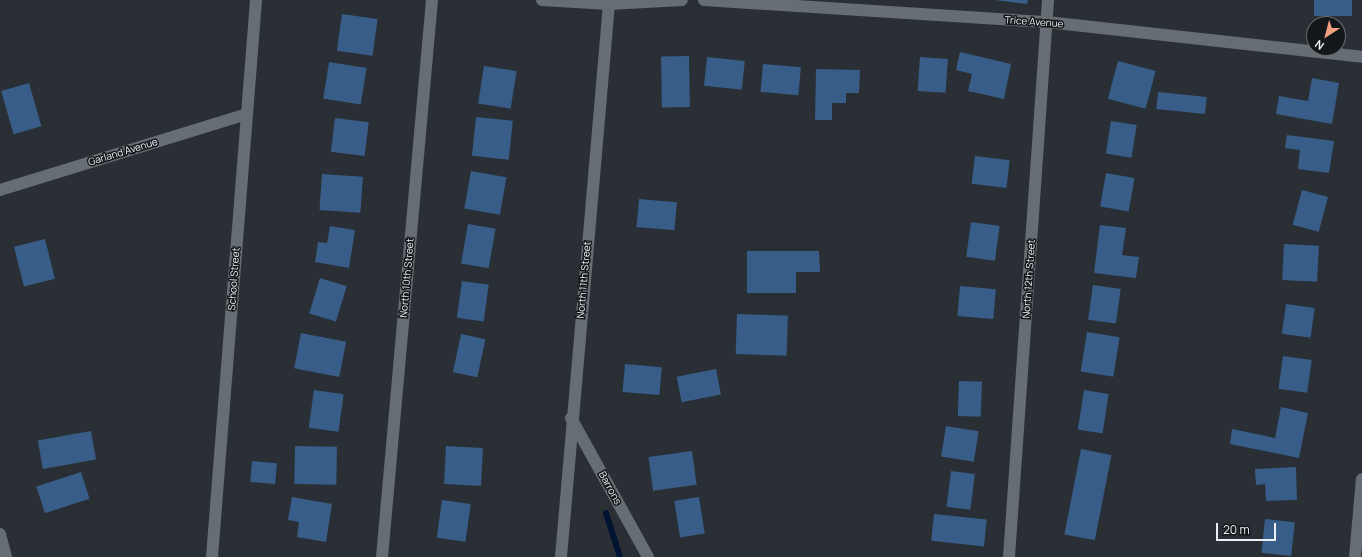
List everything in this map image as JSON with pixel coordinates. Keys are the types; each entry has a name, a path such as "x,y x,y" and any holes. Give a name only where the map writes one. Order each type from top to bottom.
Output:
{"street":[{"name":"School Street","path":"212,557 256,0"},
{"name":"North 10th Street","path":"382,557 432,0"},
{"path":"542,0 609,4 682,0"},
{"name":"Trice Avenue","path":"704,0 871,5 1047,22 1362,57"},
{"name":"North 12th Street","path":"1009,557 1048,0"},
{"name":"North 11th Street","path":"561,557 571,418 609,4"},
{"name":"Garland Avenue","path":"0,190 247,114"},
{"name":"Barrons","path":"571,418 648,557"},
{"path":"1354,557 1362,479"},
{"path":"0,534 6,557"}],"building":[{"path":"995,0 1028,0 1027,4"},
{"path":"1314,0 1352,0 1352,16 1314,16"},
{"path":"342,14 378,19 373,56 337,51"},
{"path":"960,52 1011,64 1004,99 968,91 972,74 956,70"},
{"path":"661,56 689,56 690,107 662,107"},
{"path":"707,57 745,61 742,90 704,86"},
{"path":"920,57 948,59 946,93 918,91"},
{"path":"1118,61 1156,71 1146,109 1108,99"},
{"path":"329,62 367,68 361,104 323,99"},
{"path":"763,64 801,67 798,95 761,92"},
{"path":"484,66 517,71 511,109 478,104"},
{"path":"816,69 860,70 859,93 846,93 846,103 832,103 832,120 815,120"},
{"path":"1312,78 1339,83 1332,124 1276,114 1279,96 1308,101"},
{"path":"29,83 41,126 14,134 1,91"},
{"path":"1158,92 1207,97 1205,114 1156,109"},
{"path":"476,117 513,121 509,160 472,156"},
{"path":"335,118 369,122 365,156 331,152"},
{"path":"1111,121 1137,125 1132,158 1106,154"},
{"path":"1287,135 1334,141 1329,173 1298,169 1300,150 1285,148"},
{"path":"975,156 1010,160 1006,188 972,184"},
{"path":"471,171 506,177 500,215 464,208"},
{"path":"1106,173 1135,178 1129,212 1100,206"},
{"path":"322,174 363,177 360,213 319,210"},
{"path":"1302,190 1328,197 1319,232 1293,225"},
{"path":"639,199 677,202 674,230 637,227"},
{"path":"971,222 1000,226 995,261 966,257"},
{"path":"468,224 496,229 489,268 461,263"},
{"path":"1100,225 1126,228 1122,255 1139,257 1136,278 1094,273"},
{"path":"330,226 355,230 349,268 315,262 318,242 327,243"},
{"path":"45,239 55,279 24,287 14,247"},
{"path":"1284,244 1319,246 1317,282 1282,280"},
{"path":"747,251 819,251 820,272 796,272 796,293 747,293"},
{"path":"320,278 347,286 336,322 309,313"},
{"path":"462,281 489,285 484,321 457,318"},
{"path":"1093,285 1121,289 1116,324 1088,320"},
{"path":"960,286 996,289 993,319 957,316"},
{"path":"1286,304 1315,308 1311,338 1282,334"},
{"path":"737,314 788,316 787,356 736,354"},
{"path":"1087,332 1120,337 1113,377 1081,372"},
{"path":"301,333 346,342 339,377 294,368"},
{"path":"461,334 485,339 477,377 453,372"},
{"path":"1283,356 1312,360 1307,393 1278,389"},
{"path":"625,364 662,367 659,395 623,392"},
{"path":"716,369 721,395 682,402 677,377"},
{"path":"959,381 982,382 981,417 958,416"},
{"path":"314,390 344,394 338,432 309,428"},
{"path":"1084,390 1109,394 1102,433 1078,430"},
{"path":"1281,407 1308,413 1299,458 1230,444 1232,429 1275,438"},
{"path":"946,426 979,431 974,462 941,457"},
{"path":"91,431 96,460 43,469 38,440"},
{"path":"295,446 337,447 336,485 294,484"},
{"path":"446,446 483,448 481,486 444,484"},
{"path":"1081,449 1111,455 1095,540 1064,534"},
{"path":"692,451 697,485 653,491 648,457"},
{"path":"252,461 277,463 275,484 250,482"},
{"path":"1296,467 1297,500 1266,501 1265,484 1256,485 1255,469"},
{"path":"951,471 975,474 970,510 947,507"},
{"path":"81,472 90,499 45,513 36,487"},
{"path":"292,497 332,504 326,542 297,537 299,522 288,520"},
{"path":"699,497 705,534 680,537 674,501"},
{"path":"442,500 471,504 465,542 437,538"},
{"path":"934,514 987,520 984,546 931,541"},
{"path":"1265,519 1295,522 1291,556 1261,553"}],"waterway":[{"path":"606,513 620,557"}]}
